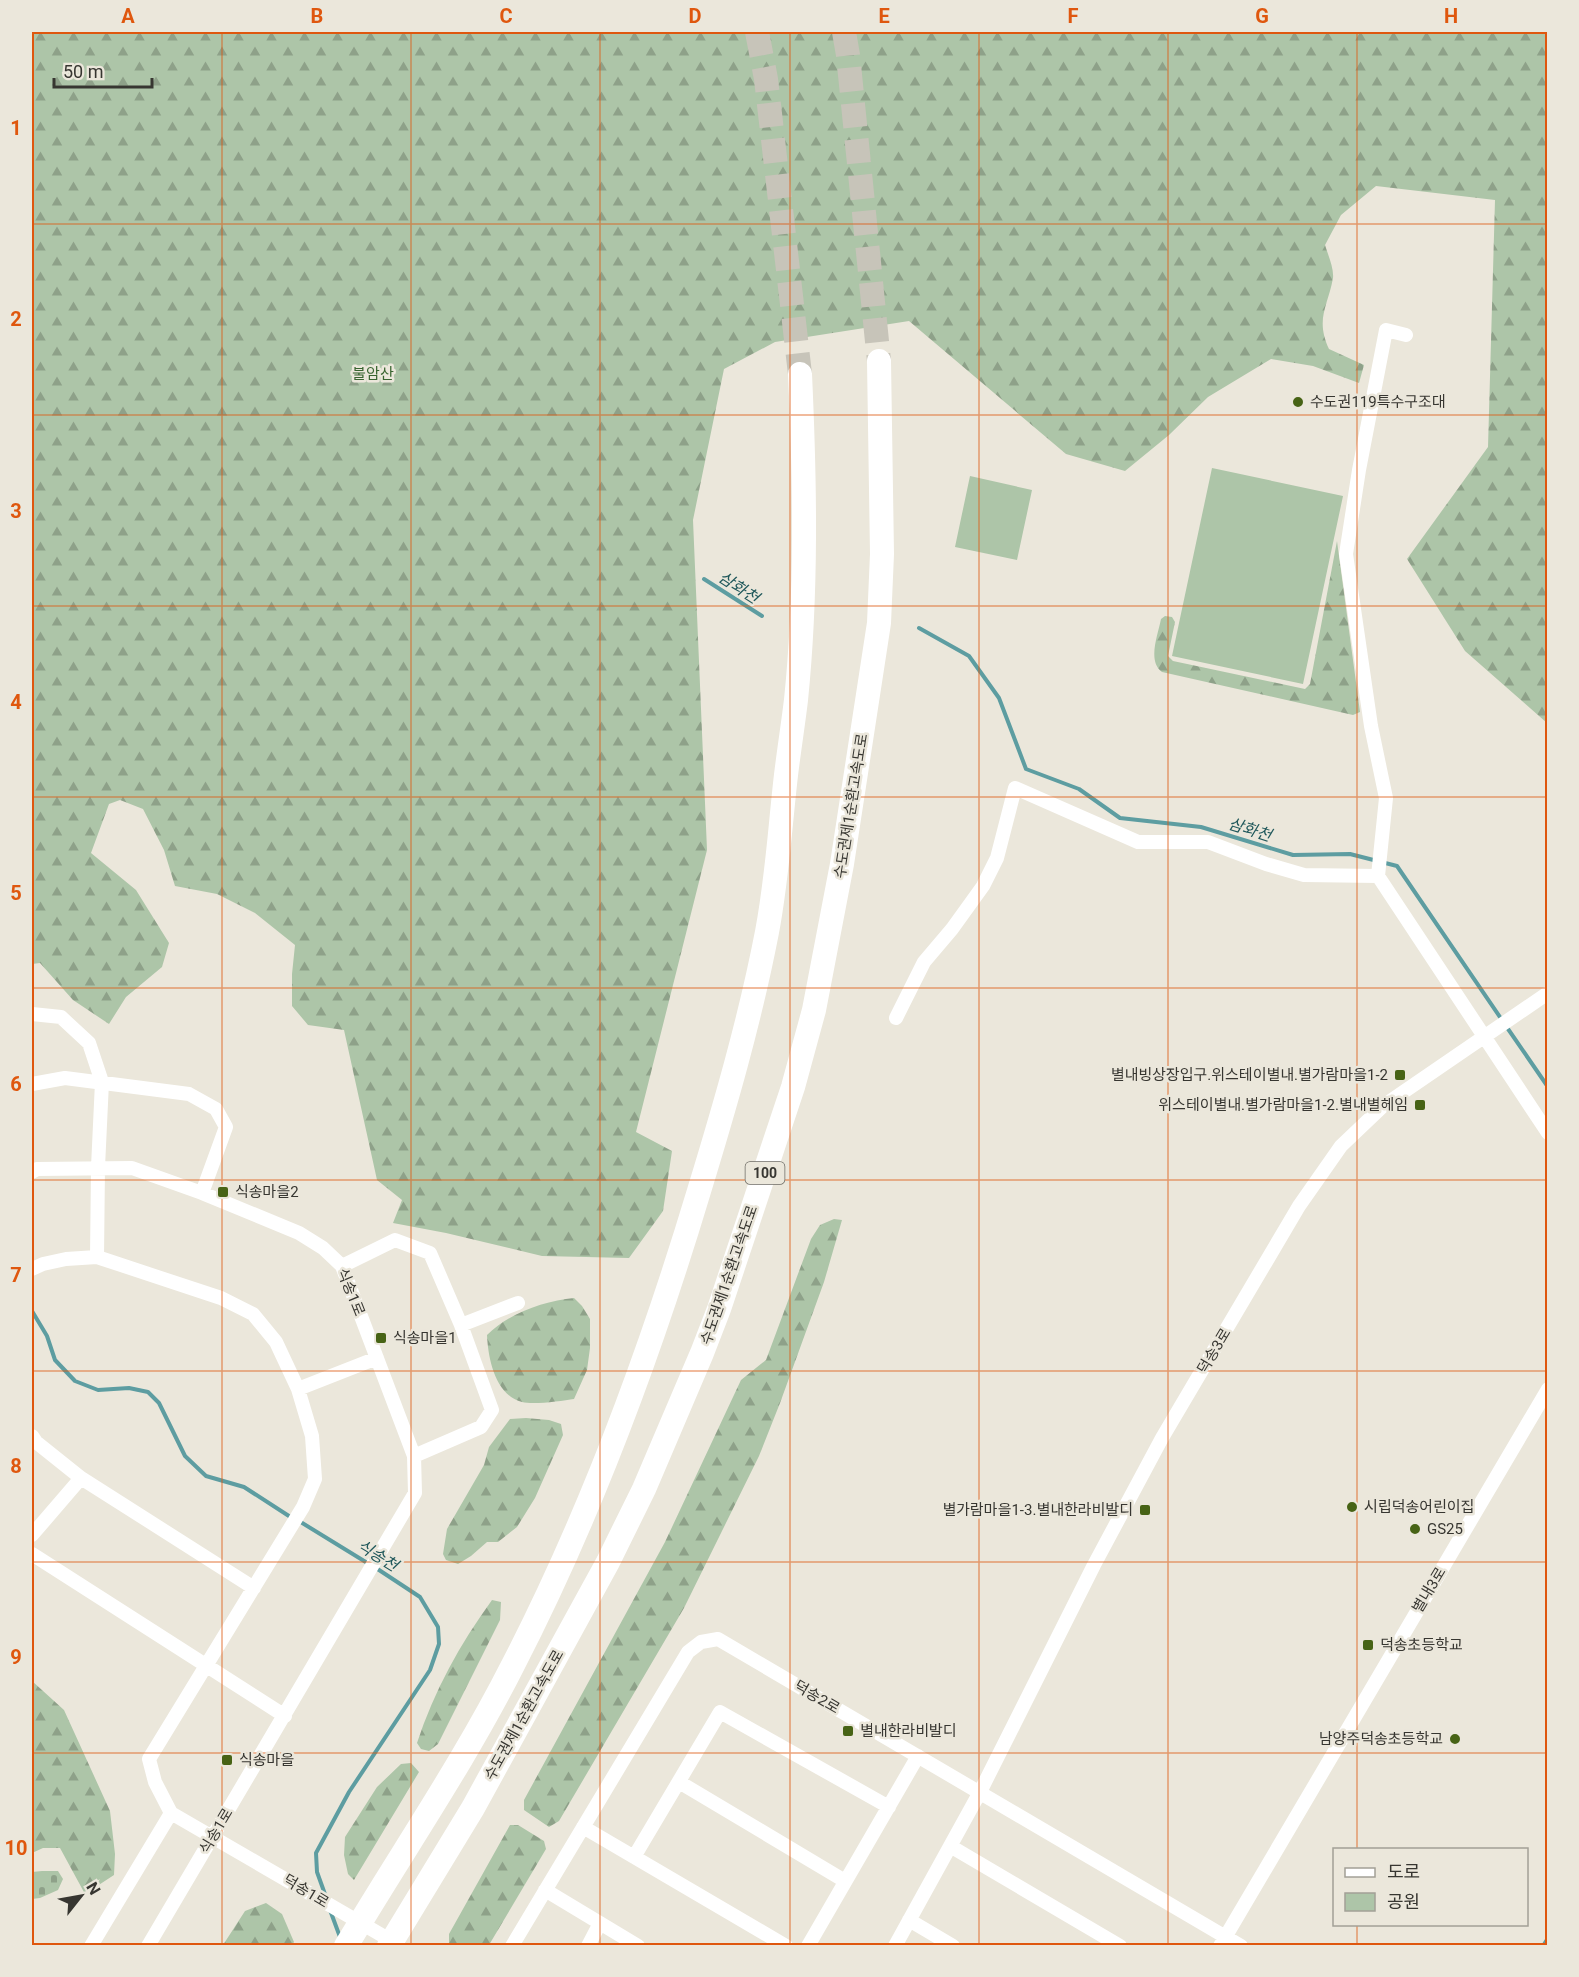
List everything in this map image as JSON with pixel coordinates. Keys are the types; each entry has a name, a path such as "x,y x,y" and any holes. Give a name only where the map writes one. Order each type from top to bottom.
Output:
{"highway":[{"name":"수도권제1순환고속도로","path":"389,1946 473,1808 608,1562 644,1489 714,1320 793,1087 814,1010 842,864 879,623 882,554 879,361"},
{"path":"346,1946 417,1835 512,1668 579,1524 661,1315 732,1082 766,933 779,855 796,698 804,547 804,462 800,374"}],"street":[{"path":"1407,335 1386,330 1359,470 1346,554 1371,726 1386,798 1378,871 1491,1032 1548,1133"},
{"path":"896,1017 924,962 983,886 997,858 1015,788 1138,842 1208,842 1266,864 1304,875 1378,871"},
{"name":"덕송3로","path":"895,1946 980,1792 1162,1438 1299,1206 1341,1146 1383,1106 1548,993"},
{"path":"32,1014 61,1017 89,1043 102,1082 97,1257"},
{"path":"32,1084 65,1078 102,1082 189,1094 216,1108 226,1127 202,1193"},
{"name":"식송1로","path":"32,1172 37,1169 132,1167 299,1233 323,1248 342,1266 414,1456 415,1494 148,1946"},
{"path":"342,1266 394,1240 430,1253 461,1325 492,1410 481,1427 414,1456"},
{"path":"32,1269 66,1259 97,1257 221,1298 253,1314 276,1342 298,1389 312,1436 315,1479 300,1511 149,1759 155,1782 171,1813 91,1946"},
{"path":"461,1325 518,1303"},
{"path":"298,1389 377,1358"},
{"name":"별내3로","path":"1222,1941 1548,1389"},
{"path":"32,1436 36,1442 81,1478 254,1588"},
{"path":"32,1535 81,1478"},
{"path":"32,1554 205,1667 285,1716"},
{"name":"덕송2로","path":"512,1946 688,1652 701,1642 718,1639 980,1792 1222,1941 1241,1946"},
{"path":"634,1857 720,1712 889,1807"},
{"path":"808,1946 918,1756"},
{"path":"679,1782 845,1881"},
{"name":"덕송1로","path":"171,1813 399,1946"},
{"path":"583,1827 786,1946"},
{"path":"950,1846 1120,1946"},
{"path":"545,1890 638,1946"},
{"path":"909,1920 953,1946"},
{"path":"588,1946 600,1923"}],"green space":[{"name":"불암산","path":"32,32 1547,32 1547,723 1465,651 1407,559 1488,447 1495,200 1376,186 1341,215 1325,245 1332,266 1333,278 1324,313 1325,338 1329,349 1364,365 1359,383 1313,366 1271,359 1208,397 1169,435 1125,471 1066,454 909,321 775,342 724,369 693,520 707,850 636,1132 672,1151 663,1211 629,1258 542,1256 393,1223 402,1200 377,1180 344,1030 308,1025 292,1006 295,945 255,913 217,894 175,886 164,850 143,809 120,800 109,804 91,853 136,890 169,943 162,967 126,997 109,1024 73,1000 40,963 32,964"},
{"path":"1212,468 1343,496 1303,684 1172,656"},
{"path":"970,476 1032,490 1017,560 955,547"},
{"path":"1337,541 1360,712 1353,715 1162,672 1158,667 1154,655 1161,619 1165,616 1172,617 1175,622 1168,656 1173,661 1305,689 1310,684"},
{"path":"834,1219 842,1220 824,1282 759,1456 684,1608 559,1821 549,1827 524,1810 524,1800 665,1542 741,1380 766,1360 811,1239 820,1225"},
{"path":"574,1298 590,1319 590,1348 587,1370 574,1399 533,1403 513,1398 499,1384 491,1364 487,1335 516,1314 551,1302"},
{"path":"510,1419 549,1420 561,1424 563,1435 535,1498 517,1527 498,1542 487,1542 458,1564 446,1560 443,1554 447,1529 484,1465 489,1447"},
{"path":"492,1600 501,1602 500,1620 438,1744 429,1751 421,1749 417,1743 440,1687 469,1634"},
{"path":"32,1681 64,1710 110,1811 115,1854 114,1875 85,1894 60,1848 43,1848 32,1853"},
{"path":"411,1763 419,1772 354,1880 348,1874 344,1855 345,1837 377,1787 401,1764"},
{"path":"510,1825 518,1825 544,1841 546,1849 489,1945 453,1945 449,1943 449,1934"},
{"path":"58,1871 63,1879 58,1890 32,1899 32,1872"},
{"path":"266,1903 282,1914 294,1942 292,1945 223,1945 245,1911"}],"waterway":[{"name":"삼화천","path":"704,579 762,616"},
{"name":"삼화천","path":"919,628 969,656 999,698 1026,769 1079,789 1120,818 1201,827 1293,855 1350,854 1397,866 1502,1020"},
{"name":"삼화천","path":"1506,1026 1548,1087"},
{"name":"식송천","path":"32,1311 47,1336 55,1360 75,1381 98,1390 129,1388 148,1392 159,1403 185,1456 206,1476 244,1487 292,1518"},
{"name":"식송천","path":"299,1521 369,1564"},
{"name":"식송천","path":"326,1897 317,1872 316,1853 349,1792 430,1670 439,1644 438,1627 420,1597 376,1568"},
{"name":"식송천","path":"330,1910 340,1937"},
{"path":"1543,1946 1548,1938"}],"tunnel":[{"path":"757,32 766,79 800,374"},
{"path":"844,32 879,361"}],"place":[{"name":"수도권119특수구조대","path":"1298,402"},
{"name":"별내빙상장입구.위스테이별내.별가람마을1-2","path":"1400,1075"},
{"name":"위스테이별내.별가람마을1-2.별내별헤임","path":"1420,1105"},
{"name":"식송마을2","path":"223,1192"},
{"name":"식송마을1","path":"381,1338"},
{"name":"시립덕송어린이집","path":"1352,1507"},
{"name":"별가람마을1-3.별내한라비발디","path":"1145,1510"},
{"name":"GS25","path":"1415,1529"},
{"name":"덕송초등학교","path":"1368,1645"},
{"name":"별내한라비발디","path":"848,1731"},
{"name":"남양주덕송초등학교","path":"1455,1739"},
{"name":"식송마을","path":"227,1760"}]}
